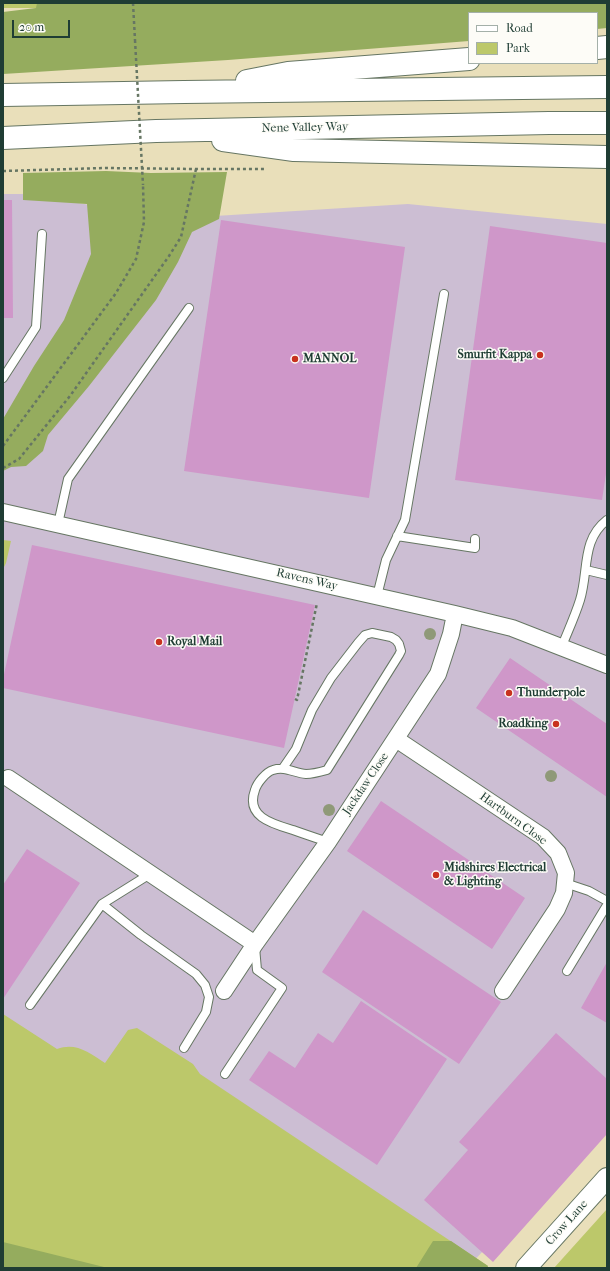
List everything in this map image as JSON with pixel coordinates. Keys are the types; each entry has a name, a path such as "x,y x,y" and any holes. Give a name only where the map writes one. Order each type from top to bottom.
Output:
{"highway":[{"path":"184,92 288,73 468,59"},
{"path":"3,95 607,87"},
{"name":"Nene Valley Way","path":"3,138 156,131 607,123"},
{"path":"156,131 294,150 607,157"}],"street":[{"name":"Ravens Way","path":"3,512 377,596 512,628 562,646 607,665"},
{"name":"Jackdaw Close","path":"224,991 255,944 328,842 438,674 451,634 455,614"},
{"name":"Hartburn Close","path":"396,739 543,837 558,853 566,873 564,893 558,909 503,991"},
{"path":"8,778 255,944"},
{"name":"Crow Lane","path":"526,1268 607,1178"}],"lane":[{"path":"3,378 36,327 42,234"},
{"path":"377,596 386,560 405,520 444,294"},
{"path":"58,524 68,479 188,308"},
{"path":"562,646 580,599 591,538 599,525 607,520"},
{"path":"397,536 475,548 475,539"},
{"path":"586,570 607,575"},
{"path":"283,768 296,750 312,710 331,678 365,635 372,633 391,637 396,640 401,650 399,655 327,770 305,774 283,768 271,770 256,788 252,799 258,814 268,822 328,842"},
{"path":"30,1004 102,904 150,874"},
{"path":"565,883 589,891 607,902"},
{"path":"102,904 141,935 196,974 205,985 209,997 206,1012 184,1048"},
{"path":"567,971 607,905"},
{"path":"225,1074 282,988 257,970 255,944"}],"path":[{"path":"3,446 116,293 136,259 144,222 133,3"},
{"path":"3,468 19,459 65,401 169,256 181,237 196,169"},
{"path":"295,699 297,700 317,603"}],"shaded area":[{"path":"3,194 29,194 167,219 408,204 607,224 607,1120 467,1268 104,1116 3,1049"}],"green space":[{"path":"3,3 44,3 43,8 3,8"},
{"path":"37,3 607,3 607,28 598,29 598,12 468,12 468,41 228,60 3,74 3,12 36,8"},
{"path":"106,171 151,173 227,172 219,219 192,232 178,262 156,300 89,386 48,435 43,451 26,466 11,467 3,471 3,419 34,366 64,320 91,254 87,204 23,200 23,173"},
{"path":"3,540 11,541 6,563 3,569"},
{"path":"3,1014 57,1049 64,1047 76,1047 88,1052 105,1063 128,1030 137,1028 193,1064 200,1074 488,1266 487,1268 3,1268"},
{"path":"607,1209 607,1268 554,1268"},
{"path":"433,1241 451,1241 488,1266 487,1268 416,1268"},
{"path":"3,1242 104,1267 106,1268 3,1268"}],"building":[{"path":"3,200 12,200 13,318 3,318"},
{"name":"MANNOL","path":"221,220 405,247 369,498 184,471"},
{"name":"Smurfit Kappa","path":"490,226 607,243 607,467 602,500 455,480"},
{"name":"Royal Mail","path":"32,545 315,605 284,748 3,688 3,679"},
{"path":"510,658 607,724 607,797 476,708"},
{"name":"Midshires Electrical & Lighting","path":"381,801 525,898 492,949 347,851"},
{"path":"27,849 80,883 3,999 3,885"},
{"path":"363,910 501,1002 459,1064 322,972"},
{"path":"607,962 607,1023 581,1008"},
{"path":"361,1001 447,1059 377,1165 249,1080 269,1051 295,1068 318,1033 333,1043"},
{"path":"556,1033 607,1079 607,1134 493,1262 424,1200 468,1150 459,1142"}],"place":[{"name":"Smurfit Kappa","path":"540,355"},
{"name":"MANNOL","path":"295,359"},
{"name":"Royal Mail","path":"159,642"},
{"name":"Thunderpole","path":"509,693"},
{"name":"Roadking","path":"556,724"},
{"name":"Midshires Electrical & Lighting","path":"436,875"}]}
